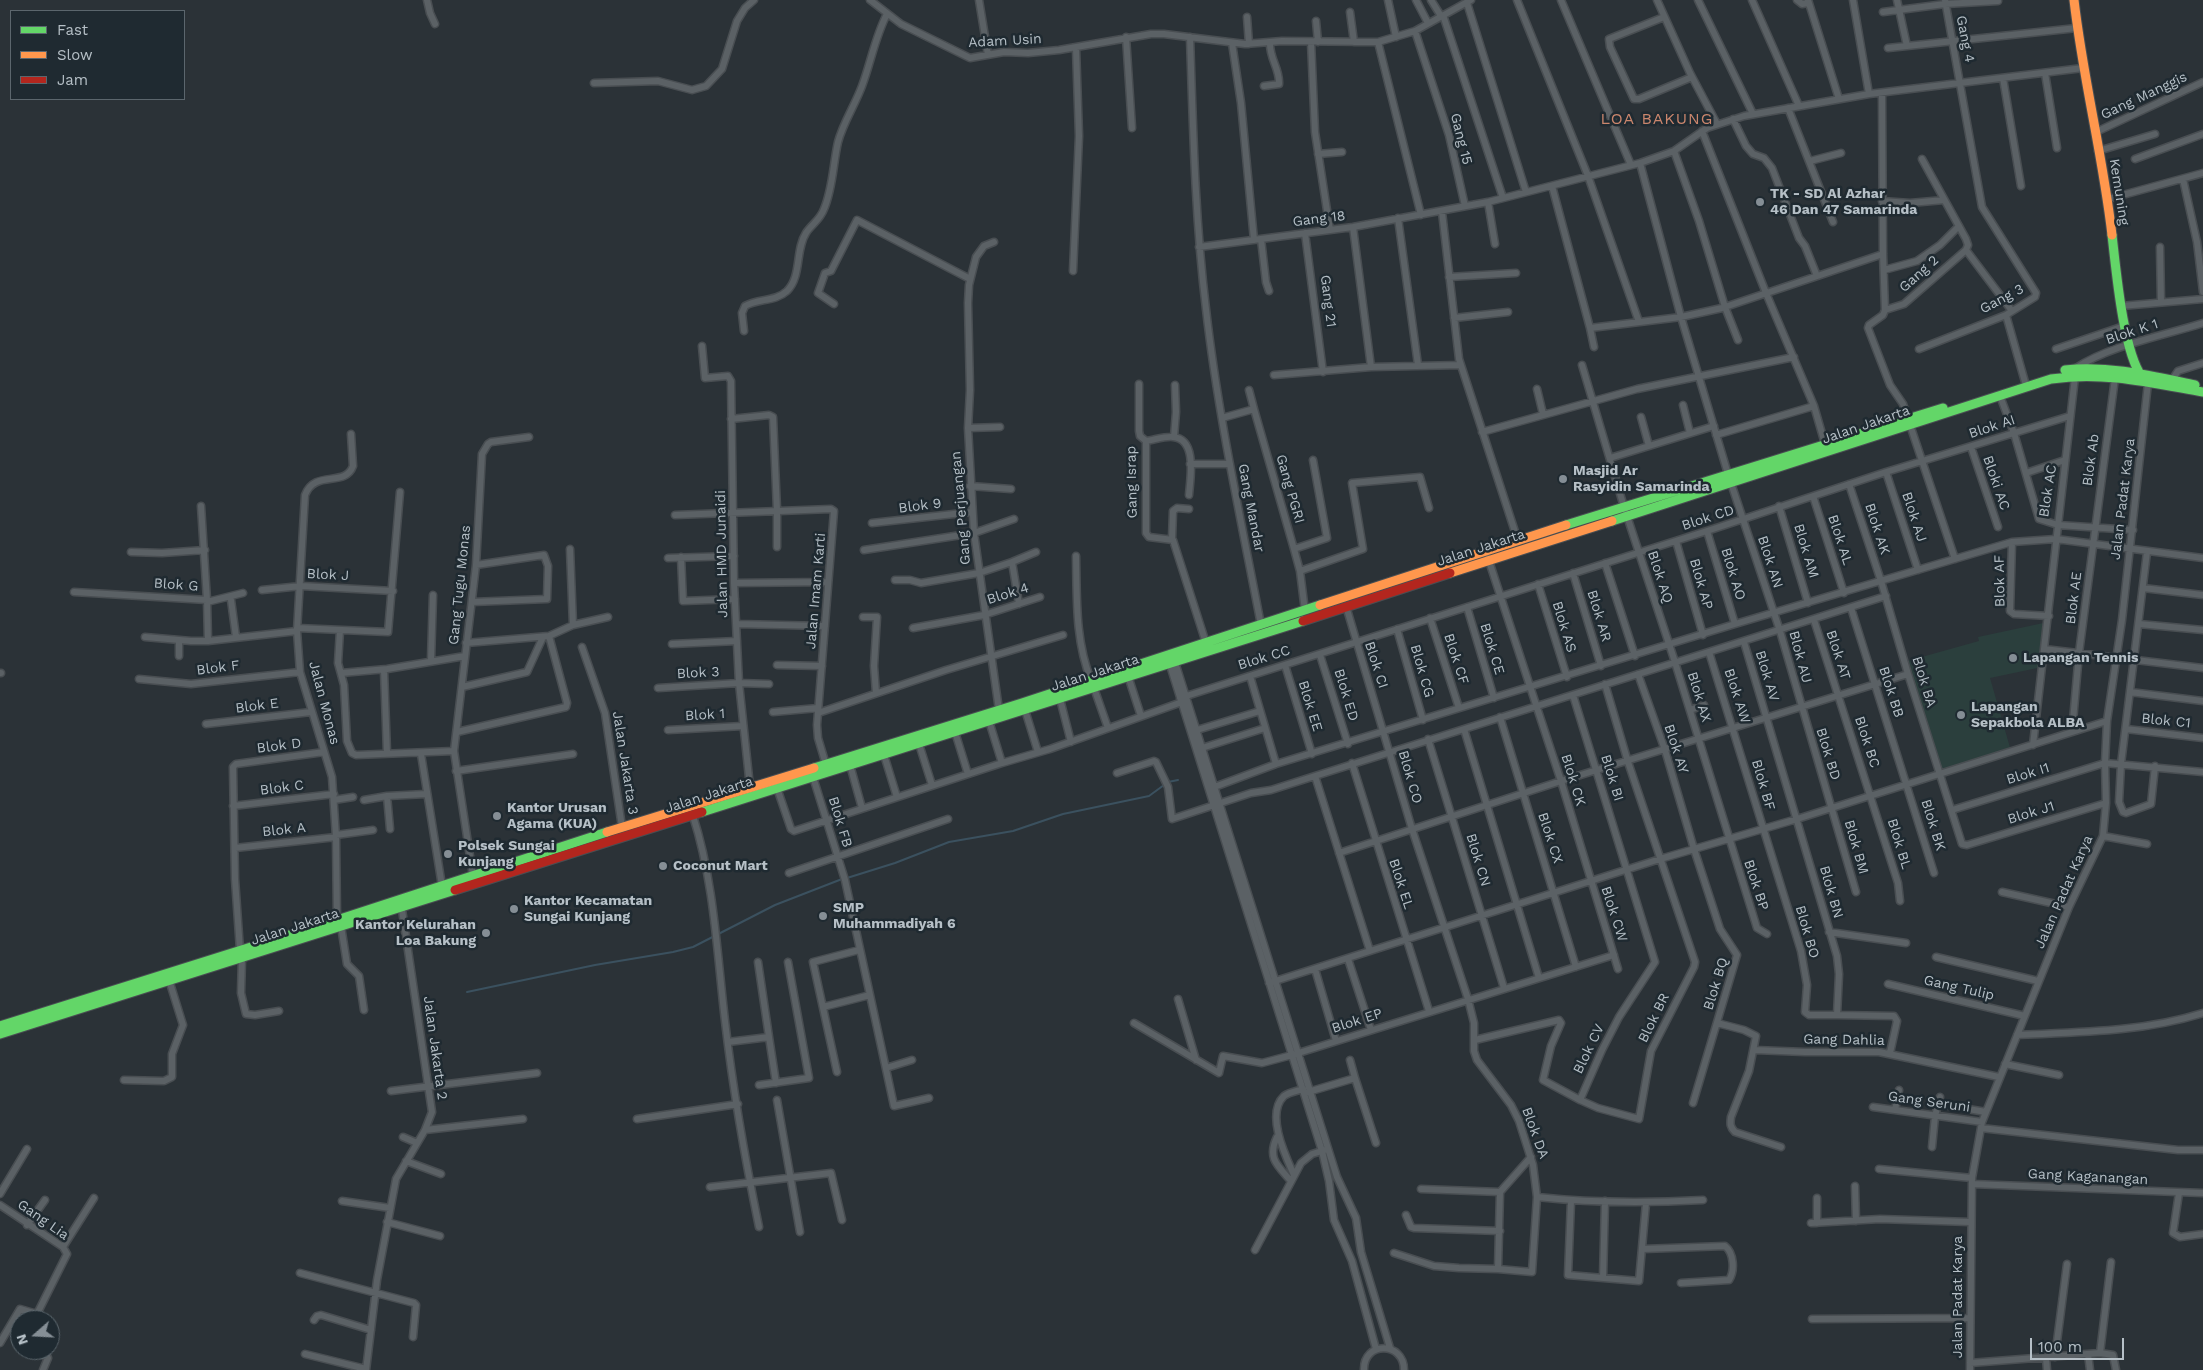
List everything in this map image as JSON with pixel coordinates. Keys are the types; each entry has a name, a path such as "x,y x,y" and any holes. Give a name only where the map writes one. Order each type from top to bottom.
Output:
{"main road":[{"name":"Kemuning","path":"2074,0 2083,68 2108,199 2124,326 2140,375 2148,383"},
{"name":"Jalan Jakarta","path":"401,903 442,886 473,876 502,871 622,827 750,787 827,767 998,710 1092,684 1908,422 2025,382 2076,371 2114,370 2203,387"},
{"name":"Jalan Jakarta","path":"1730,478 1826,444 2000,396 2076,371 2203,392"},
{"name":"Jalan Jakarta","path":"1487,556 1518,541 1626,512"},
{"name":"Jalan Jakarta","path":"0,1030 502,871 693,816 813,777 827,767 850,765 1060,699 1092,684 1128,676 1206,643 1305,610 1344,602"}],"street":[{"path":"427,0 435,24"},
{"path":"594,83 658,81 692,90 706,86 722,69 737,21 745,8 754,0"},
{"name":"Adam Usin","path":"870,0 916,33 966,58 1004,52 1032,53 1076,48 1126,37 1164,34 1249,44 1270,42 1378,42 1415,31 1464,2"},
{"path":"979,0 988,56"},
{"path":"1388,0 1396,37"},
{"path":"1416,0 1428,23"},
{"path":"1431,0 1442,16 1503,198"},
{"path":"1517,0 1588,176 1639,322"},
{"path":"1561,0 1631,165"},
{"path":"1656,0 1692,77 1717,124"},
{"path":"1698,0 1752,114"},
{"path":"1752,0 1799,106"},
{"path":"1797,0 1802,4 1808,2 1839,99"},
{"path":"1853,0 1869,94"},
{"path":"1897,0 1907,46"},
{"path":"1883,12 1945,2 1998,1"},
{"path":"1464,2 1526,192"},
{"name":"Gang 4","path":"1945,2 1982,207 1986,215"},
{"path":"1350,12 1354,42"},
{"path":"744,331 742,313 745,306 754,302 777,298 787,291 794,282 799,253 806,233 818,220 826,203 839,139 862,85 877,33 887,14"},
{"path":"1247,17 1249,44"},
{"path":"1664,17 1609,39 1610,46 1634,99 1639,100 1692,77"},
{"path":"1316,21 1314,42 1318,154 1330,230"},
{"path":"1888,48 2077,28"},
{"name":"Gang 15","path":"1415,31 1449,135 1465,206"},
{"path":"1126,37 1132,128"},
{"name":"Gang Mandar","path":"1190,37 1199,247 1218,396 1260,625"},
{"path":"1264,86 1279,84 1277,69 1270,55 1270,42"},
{"path":"1378,42 1421,215"},
{"path":"1232,43 1258,240 1266,282 1270,291"},
{"path":"1073,271 1079,136 1076,48"},
{"name":"Gang 18","path":"1199,247 1353,227 1488,202 1640,163 1674,150 1702,131 1717,124 1752,114 1869,94 2083,68"},
{"path":"2045,73 2057,148"},
{"path":"2003,78 2021,186"},
{"name":"Gang Manggis","path":"2096,132 2203,82"},
{"path":"1882,93 1885,310 1883,315 1868,328 1890,385 1901,399 1955,559"},
{"path":"1788,108 1832,222"},
{"path":"1733,118 1746,146 1753,154 1764,158 1772,168 1799,238 1805,246 1817,276"},
{"path":"1702,131 1766,293 1814,406 1826,444"},
{"path":"2098,151 2155,134"},
{"path":"2134,159 2203,134"},
{"path":"1674,150 1699,221 1725,307 1738,340"},
{"path":"1318,154 1342,152"},
{"path":"1810,161 1841,153"},
{"path":"1922,159 1968,243 1966,250 2009,313 2025,382"},
{"name":"Blok AN","path":"1640,163 1681,317 1716,435 1774,616"},
{"path":"2108,199 2203,173"},
{"path":"2183,179 2197,242 2203,292"},
{"path":"1552,186 1594,347"},
{"path":"1882,201 1944,200"},
{"path":"1488,202 1495,244"},
{"path":"1442,212 1460,365 1518,541"},
{"name":"Gang 3","path":"1919,349 2009,313 2035,297 2035,291 1986,215"},
{"path":"1398,218 1418,365"},
{"path":"834,304 818,293 826,273 831,271 857,220 970,280"},
{"path":"1884,270 1917,261 1940,245 1959,226"},
{"path":"1353,227 1371,368"},
{"name":"Gang 21","path":"1306,233 1324,372"},
{"name":"Gang Perjuangan","path":"994,242 984,246 976,257 970,280 968,304 970,390 968,428 970,486 978,573 998,710"},
{"path":"2160,247 2161,302"},
{"name":"Gang 2","path":"1885,310 1904,304 1966,250"},
{"path":"1590,328 1681,317 1725,307 1883,254"},
{"path":"1449,277 1516,273"},
{"path":"2121,306 2203,299"},
{"path":"1454,318 1508,312"},
{"name":"Blok K 1","path":"2076,371 2095,358 2130,345 2203,323"},
{"path":"2056,349 2124,326"},
{"name":"Jalan HMD Junaidi","path":"702,346 705,378 728,376 730,378 734,583 739,683 750,787"},
{"path":"1482,432 1593,400 1794,357"},
{"path":"2172,380 2178,371 2203,363"},
{"path":"1274,375 1418,365 1460,365"},
{"name":"Blok AQ","path":"1582,365 1626,512 1675,661"},
{"name":"Blok AC","path":"2057,532 2076,371"},
{"name":"Blok Ab","path":"2093,545 2115,378"},
{"name":"Jalan Padat Karya","path":"1970,1366 1970,1222 1972,1181 1982,1125 1999,1077 2038,981 2069,907 2103,836 2106,803 2113,764 2107,721 2126,658 2122,620 2132,548 2132,532 2148,383"},
{"name":"Gang Israp","path":"1139,384 1139,431 1140,436 1146,440 1146,533 1149,537 1172,539"},
{"path":"1174,437 1176,412 1175,386"},
{"path":"1537,389 1543,414"},
{"name":"Gang PGRI","path":"1249,390 1300,571 1305,610"},
{"name":"Blok AC","path":"2000,396 2014,433 2036,516 2057,532"},
{"path":"1683,405 1690,434"},
{"path":"1716,435 1814,406"},
{"path":"1222,418 1254,409"},
{"path":"731,419 769,415 773,417 778,510 777,547"},
{"name":"Blok AI","path":"1923,462 2070,416"},
{"path":"1641,417 1649,446"},
{"path":"1610,458 1714,426"},
{"path":"968,428 1000,427"},
{"name":"Jalan Monas","path":"351,434 353,466 348,475 316,481 308,488 305,495 297,629 300,672 330,770 334,797 339,923 347,964 360,976 364,1010"},
{"name":"Gang Tugu Monas","path":"473,876 454,751 476,565 482,454 491,442 528,437"},
{"path":"1146,440 1174,437 1187,446 1190,464 1189,496"},
{"name":"Bloki AC","path":"1971,447 1998,526"},
{"path":"1294,549 1327,538 1313,460"},
{"path":"2026,473 2065,460"},
{"name":"Blok CD","path":"1356,643 1707,531 1779,506 1923,462"},
{"path":"1190,464 1230,464"},
{"name":"Blok AJ","path":"1886,472 1918,570"},
{"path":"1300,571 1363,549 1352,483 1420,477 1429,508"},
{"name":"Blok AK","path":"1849,484 1885,595"},
{"path":"970,486 1011,489"},
{"path":"145,637 208,640 297,629 388,632 400,492"},
{"name":"Blok AL","path":"1813,496 1844,593"},
{"path":"202,506 207,601 243,593"},
{"name":"Blok AM","path":"1779,506 1808,604"},
{"path":"1189,509 1177,508 1173,510 1172,539 1176,544 1206,643"},
{"name":"Jalan Imam Karti","path":"675,515 778,510 831,509 834,511 818,710 818,738 827,767"},
{"name":"Blok 9","path":"872,523 972,512"},
{"path":"864,550 974,533 1014,518"},
{"path":"1117,773 1154,761 1158,764 1165,782 1172,820 1276,764 1385,735 1459,708 1530,690 1601,666 1670,648 1703,634 1735,624 1774,616 1984,549 2057,532 2094,529 2132,532"},
{"name":"Blok AO","path":"1707,531 1735,624"},
{"path":"2057,532 2093,545 2132,548 2203,558"},
{"path":"2033,744 2057,532"},
{"name":"Blok AP","path":"1676,541 1703,634"},
{"name":"Blok AF","path":"2012,542 2010,610 2014,614 2049,616"},
{"name":"Blok AE","path":"2072,732 2079,654 2093,545"},
{"path":"570,549 573,625"},
{"path":"131,552 162,553 205,550"},
{"path":"2145,551 2139,624 2126,658 2130,692 2126,729 2113,764 2119,802 2123,812 2126,813 2151,804 2155,766"},
{"path":"895,580 910,580 921,583 978,573 1036,552"},
{"path":"472,602 548,599 548,566 544,555 476,565"},
{"path":"668,558 734,556"},
{"path":"1076,556 1077,615 1080,640 1092,684 1108,728"},
{"path":"1487,556 1530,690"},
{"path":"681,557 683,601 735,599"},
{"path":"1012,562 1019,604"},
{"path":"1605,563 1635,656"},
{"name":"Blok AR","path":"1573,573 1601,666"},
{"path":"734,583 828,582"},
{"name":"Blok AS","path":"1538,584 1567,677"},
{"name":"Blok J","path":"262,590 301,586 393,591"},
{"path":"2143,588 2203,595"},
{"name":"Blok G","path":"74,592 207,601 208,640"},
{"path":"431,660 433,595"},
{"path":"1214,796 1315,776 1389,749 1574,695 1675,661 1814,620 1885,595"},
{"name":"Blok BA","path":"1885,595 1962,844"},
{"name":"Blok 4","path":"914,628 984,615 1040,597"},
{"path":"231,600 236,637"},
{"name":"Blok CI","path":"1344,602 1385,735"},
{"name":"Blok CE","path":"1467,607 1494,698"},
{"name":"Blok BB","path":"1851,608 1907,784"},
{"name":"Blok AU","path":"1774,616 1801,709"},
{"path":"466,643 546,636 573,625 608,617"},
{"path":"863,617 877,617 874,666 876,693"},
{"name":"Blok CF","path":"1430,618 1459,708"},
{"name":"Blok AT","path":"1814,620 1839,697"},
{"path":"737,624 825,626"},
{"path":"2139,624 2203,630"},
{"name":"Blok CG","path":"1396,629 1423,720"},
{"path":"340,630 338,663 344,685 348,745 352,753 356,755 387,753 421,754 454,751"},
{"path":"773,712 818,710 1047,638 1063,635"},
{"path":"462,687 527,672 546,636"},
{"path":"456,732 564,708 567,703 546,636"},
{"path":"179,640 179,656"},
{"path":"672,644 737,641"},
{"name":"Blok AV","path":"1744,642 1767,718"},
{"name":"Blok CC","path":"777,788 792,831 1002,762 1071,742 1183,698 1356,643"},
{"name":"Jalan Jakarta 3","path":"582,647 605,713 622,827"},
{"path":"2044,650 2203,668"},
{"name":"Blok AW","path":"1709,652 1740,748"},
{"name":"Blok ED","path":"1320,654 1348,744"},
{"path":"341,673 384,670 431,660 465,656"},
{"path":"1171,658 1295,1054 1305,1092 1325,1150 1356,1218 1361,1252 1390,1348 1401,1356 1404,1370"},
{"name":"Blok AX","path":"1675,661 1728,839"},
{"path":"777,665 822,666"},
{"name":"Blok EE","path":"1284,665 1312,754"},
{"path":"384,670 387,753"},
{"name":"Blok F","path":"139,679 191,684 300,672"},
{"name":"Blok AY","path":"1638,674 1665,750 1694,849"},
{"path":"1339,853 1374,840 1596,770 1801,709 1908,674"},
{"path":"1128,676 1141,716"},
{"path":"1250,676 1276,764"},
{"name":"Blok 3","path":"658,688 739,683 769,684"},
{"path":"1605,684 1660,859"},
{"name":"Blok CK","path":"1530,690 1561,782 1590,881"},
{"path":"2130,692 2203,701"},
{"name":"Blok BI","path":"1574,695 1655,962"},
{"name":"Blok BC","path":"1839,697 1870,796"},
{"path":"1183,698 1202,748 1214,796"},
{"path":"1060,699 1071,742"},
{"path":"1690,710 1704,706"},
{"name":"Blok BD","path":"1801,709 1832,807"},
{"path":"1025,710 1038,752"},
{"path":"1196,730 1260,711"},
{"name":"Blok E","path":"206,724 311,712"},
{"name":"Blok CX","path":"1500,717 1576,966"},
{"name":"Blok BN","path":"1767,718 1837,956 1839,974 1837,1014"},
{"path":"989,721 1002,762"},
{"path":"1272,982 1627,869 1796,819 2107,721"},
{"name":"Blok 1","path":"668,730 743,726"},
{"path":"1202,748 1264,728"},
{"path":"1464,728 1539,978"},
{"name":"Blok C1","path":"2126,729 2203,738"},
{"path":"955,732 968,774"},
{"name":"Blok CO","path":"1385,735 1412,829 1445,927"},
{"name":"Blok CN","path":"1428,739 1504,988"},
{"path":"919,744 932,785"},
{"name":"Blok BF","path":"1740,748 1762,829"},
{"name":"Blok D","path":"234,806 233,767 236,764 324,752"},
{"path":"421,754 442,886"},
{"path":"456,771 573,754"},
{"path":"884,755 898,796"},
{"name":"Blok EL","path":"1352,763 1374,840 1429,1011"},
{"path":"2113,764 2155,766 2203,772"},
{"name":"Blok I1","path":"1952,810 2113,764"},
{"path":"850,765 862,808"},
{"path":"1315,776 1370,951"},
{"name":"Blok FB","path":"813,777 844,877 894,1106 929,1098"},
{"name":"Blok BK","path":"1907,784 1934,873"},
{"path":"364,800 387,796 426,794"},
{"path":"387,796 390,829"},
{"name":"Blok BL","path":"1870,796 1898,883 1900,901"},
{"name":"Blok C","path":"234,806 353,797"},
{"name":"Blok J1","path":"1962,844 1967,845 2106,803"},
{"path":"234,806 241,993 246,1014 256,1015 279,1011"},
{"name":"Blok BM","path":"1832,807 1856,892"},
{"path":"693,816 702,843 717,938 728,1042 749,1181 758,1227"},
{"path":"789,873 948,819"},
{"name":"Blok BO","path":"1762,829 1805,968 1805,1012 1809,1015 1837,1014"},
{"name":"Blok A","path":"235,848 373,830"},
{"path":"2103,836 2148,844"},
{"name":"Blok BP","path":"1728,839 1757,928 1767,934"},
{"name":"Blok BQ","path":"1692,1103 1737,955 1720,929 1694,849"},
{"name":"Blok BR","path":"1580,1100 1598,1108 1639,1119 1650,1051 1694,967 1695,962 1660,859"},
{"name":"Blok CW","path":"1590,881 1618,969"},
{"path":"2002,892 2069,907"},
{"name":"Jalan Jakarta 2","path":"366,1370 375,1294 396,1179 425,1130 432,1112 401,903"},
{"name":"Blok DA","path":"1445,927 1474,1023 1477,1060 1515,1112 1536,1174 1532,1272 1498,1269"},
{"path":"1829,932 1906,943"},
{"path":"837,1072 813,962 860,950"},
{"name":"Blok EP","path":"1196,1060 1219,1073 1223,1056 1262,1063 1614,954"},
{"path":"1936,957 1993,972 2038,981"},
{"path":"1348,959 1370,1030"},
{"path":"758,962 776,1082"},
{"path":"759,1085 810,1078 788,962"},
{"name":"Blok CV","path":"1580,1100 1602,1050 1619,1018 1655,962"},
{"path":"1315,969 1336,1041"},
{"path":"124,1080 164,1081 172,1077 172,1054 184,1025 170,977"},
{"name":"Gang Tulip","path":"1888,984 2025,1016"},
{"path":"823,1007 870,995"},
{"path":"1178,999 1196,1060"},
{"path":"2017,1035 2118,1031 2177,1021 2203,1013"},
{"path":"1837,1014 1892,1016 1897,1021 1890,1054"},
{"path":"1475,1040 1559,1020 1561,1023 1551,1046 1544,1082 1580,1100"},
{"path":"1134,1023 1196,1060"},
{"path":"1717,1023 1756,1035 1755,1050 1730,1125 1735,1132 1781,1147"},
{"path":"728,1042 769,1037"},
{"name":"Gang Dahlia","path":"1755,1050 1879,1052 1999,1077"},
{"path":"886,1068 912,1060"},
{"path":"1350,1060 1376,1143"},
{"path":"2005,1064 2059,1075"},
{"path":"391,1090 537,1073"},
{"path":"1292,1178 1278,1137 1277,1114 1280,1102 1289,1093 1305,1092 1355,1078"},
{"path":"1895,1110 1899,1090"},
{"path":"1932,1147 1935,1116 1940,1097"},
{"path":"777,1100 800,1232"},
{"path":"637,1119 738,1104"},
{"path":"1938,1104 1986,1112"},
{"name":"Gang Seruni","path":"1873,1107 1982,1125 2178,1150 2203,1150"},
{"path":"425,1130 523,1119"},
{"path":"403,1137 418,1143"},
{"path":"1278,1137 1272,1152 1273,1157 1292,1178"},
{"path":"0,1194 27,1149"},
{"path":"1255,1250 1292,1178 1306,1158 1325,1150"},
{"path":"1325,1150 1334,1220 1352,1261 1376,1349"},
{"path":"1394,1253 1434,1266 1498,1269 1500,1192 1531,1157"},
{"path":"406,1161 441,1174"},
{"name":"Gang Kaganangan","path":"1879,1169 1972,1181 2203,1193"},
{"path":"710,1187 749,1181 832,1173 842,1220"},
{"path":"1855,1186 1856,1221"},
{"path":"1421,1189 1500,1192"},
{"path":"2179,1193 2173,1233 2180,1237 2203,1234"},
{"path":"1536,1197 1571,1201 1646,1203 1703,1200"},
{"path":"63,1247 94,1198"},
{"path":"1816,1198 1814,1223 1880,1219 1970,1222"},
{"path":"27,1225 45,1200"},
{"path":"342,1201 390,1208"},
{"path":"1571,1201 1568,1275 1639,1281 1646,1203"},
{"path":"1603,1278 1605,1201"},
{"name":"Gang Lia","path":"0,1205 27,1225 63,1247 67,1254 39,1310"},
{"path":"1406,1215 1411,1227 1414,1228 1500,1231"},
{"path":"387,1222 440,1236"},
{"path":"1643,1249 1725,1246 1728,1248 1732,1256 1732,1273 1729,1280 1681,1283"},
{"path":"2100,1353 2110,1262"},
{"path":"2056,1357 2067,1264"},
{"path":"300,1273 375,1294 410,1301 416,1305 413,1337"},
{"path":"314,1320 317,1316 321,1315 371,1330"},
{"path":"1812,1319 1970,1318"},
{"path":"0,1343 10,1326"},
{"path":"1364,1370 1366,1358 1376,1349 1390,1348"},
{"path":"1970,1366 2100,1353 2113,1355 2116,1370"},
{"path":"305,1354 366,1370"},
{"path":"2088,1354 2090,1370"},
{"path":"2046,1358 2047,1370"}],"green space":[{"name":"Lapangan Sepakbola ALBA","path":"2048,622 2042,667 1990,678 2011,751 1941,774 1904,662 1979,641 1978,637"}],"waterway":[{"path":"1168,782 1178,780"},
{"path":"847,878 895,863 949,842 1013,831 1063,814 1149,796 1164,785"},
{"path":"467,992 693,947 775,905 842,879"}],"traffic: fast":[{"path":"2112,235 2125,330 2135,365 2142,377"},
{"path":"2065,370 2114,370 2195,385"},
{"path":"1612,521 2051,379 2090,376 2108,377 2203,392"},
{"path":"1566,525 1943,408"},
{"path":"814,768 1022,703 1320,605"},
{"path":"702,812 1303,621"},
{"path":"0,1026 337,920 607,832"},
{"path":"0,1034 455,890"}],"traffic: slow":[{"path":"2074,0 2082,59 2104,176 2112,235"},
{"path":"1450,573 1612,521"},
{"path":"1320,605 1566,525"},
{"path":"607,832 814,768"}],"traffic: jam":[{"path":"1303,621 1450,573"},
{"path":"455,890 702,812"}],"place":[{"name":"TK - SD Al Azhar 46 Dan 47 Samarinda","path":"1760,202"},
{"name":"Masjid Ar Rasyidin Samarinda","path":"1563,479"},
{"name":"Lapangan Tennis","path":"2013,658"},
{"name":"Lapangan Sepakbola ALBA","path":"1961,715"},
{"name":"Kantor Urusan Agama (KUA)","path":"497,816"},
{"name":"Polsek Sungai Kunjang","path":"448,854"},
{"name":"Coconut Mart","path":"663,866"},
{"name":"Kantor Kecamatan Sungai Kunjang","path":"514,909"},
{"name":"SMP Muhammadiyah 6","path":"823,916"},
{"name":"Kantor Kelurahan Loa Bakung","path":"486,933"}],"district":[{"name":"LOA BAKUNG","path":"1657,119"}]}
